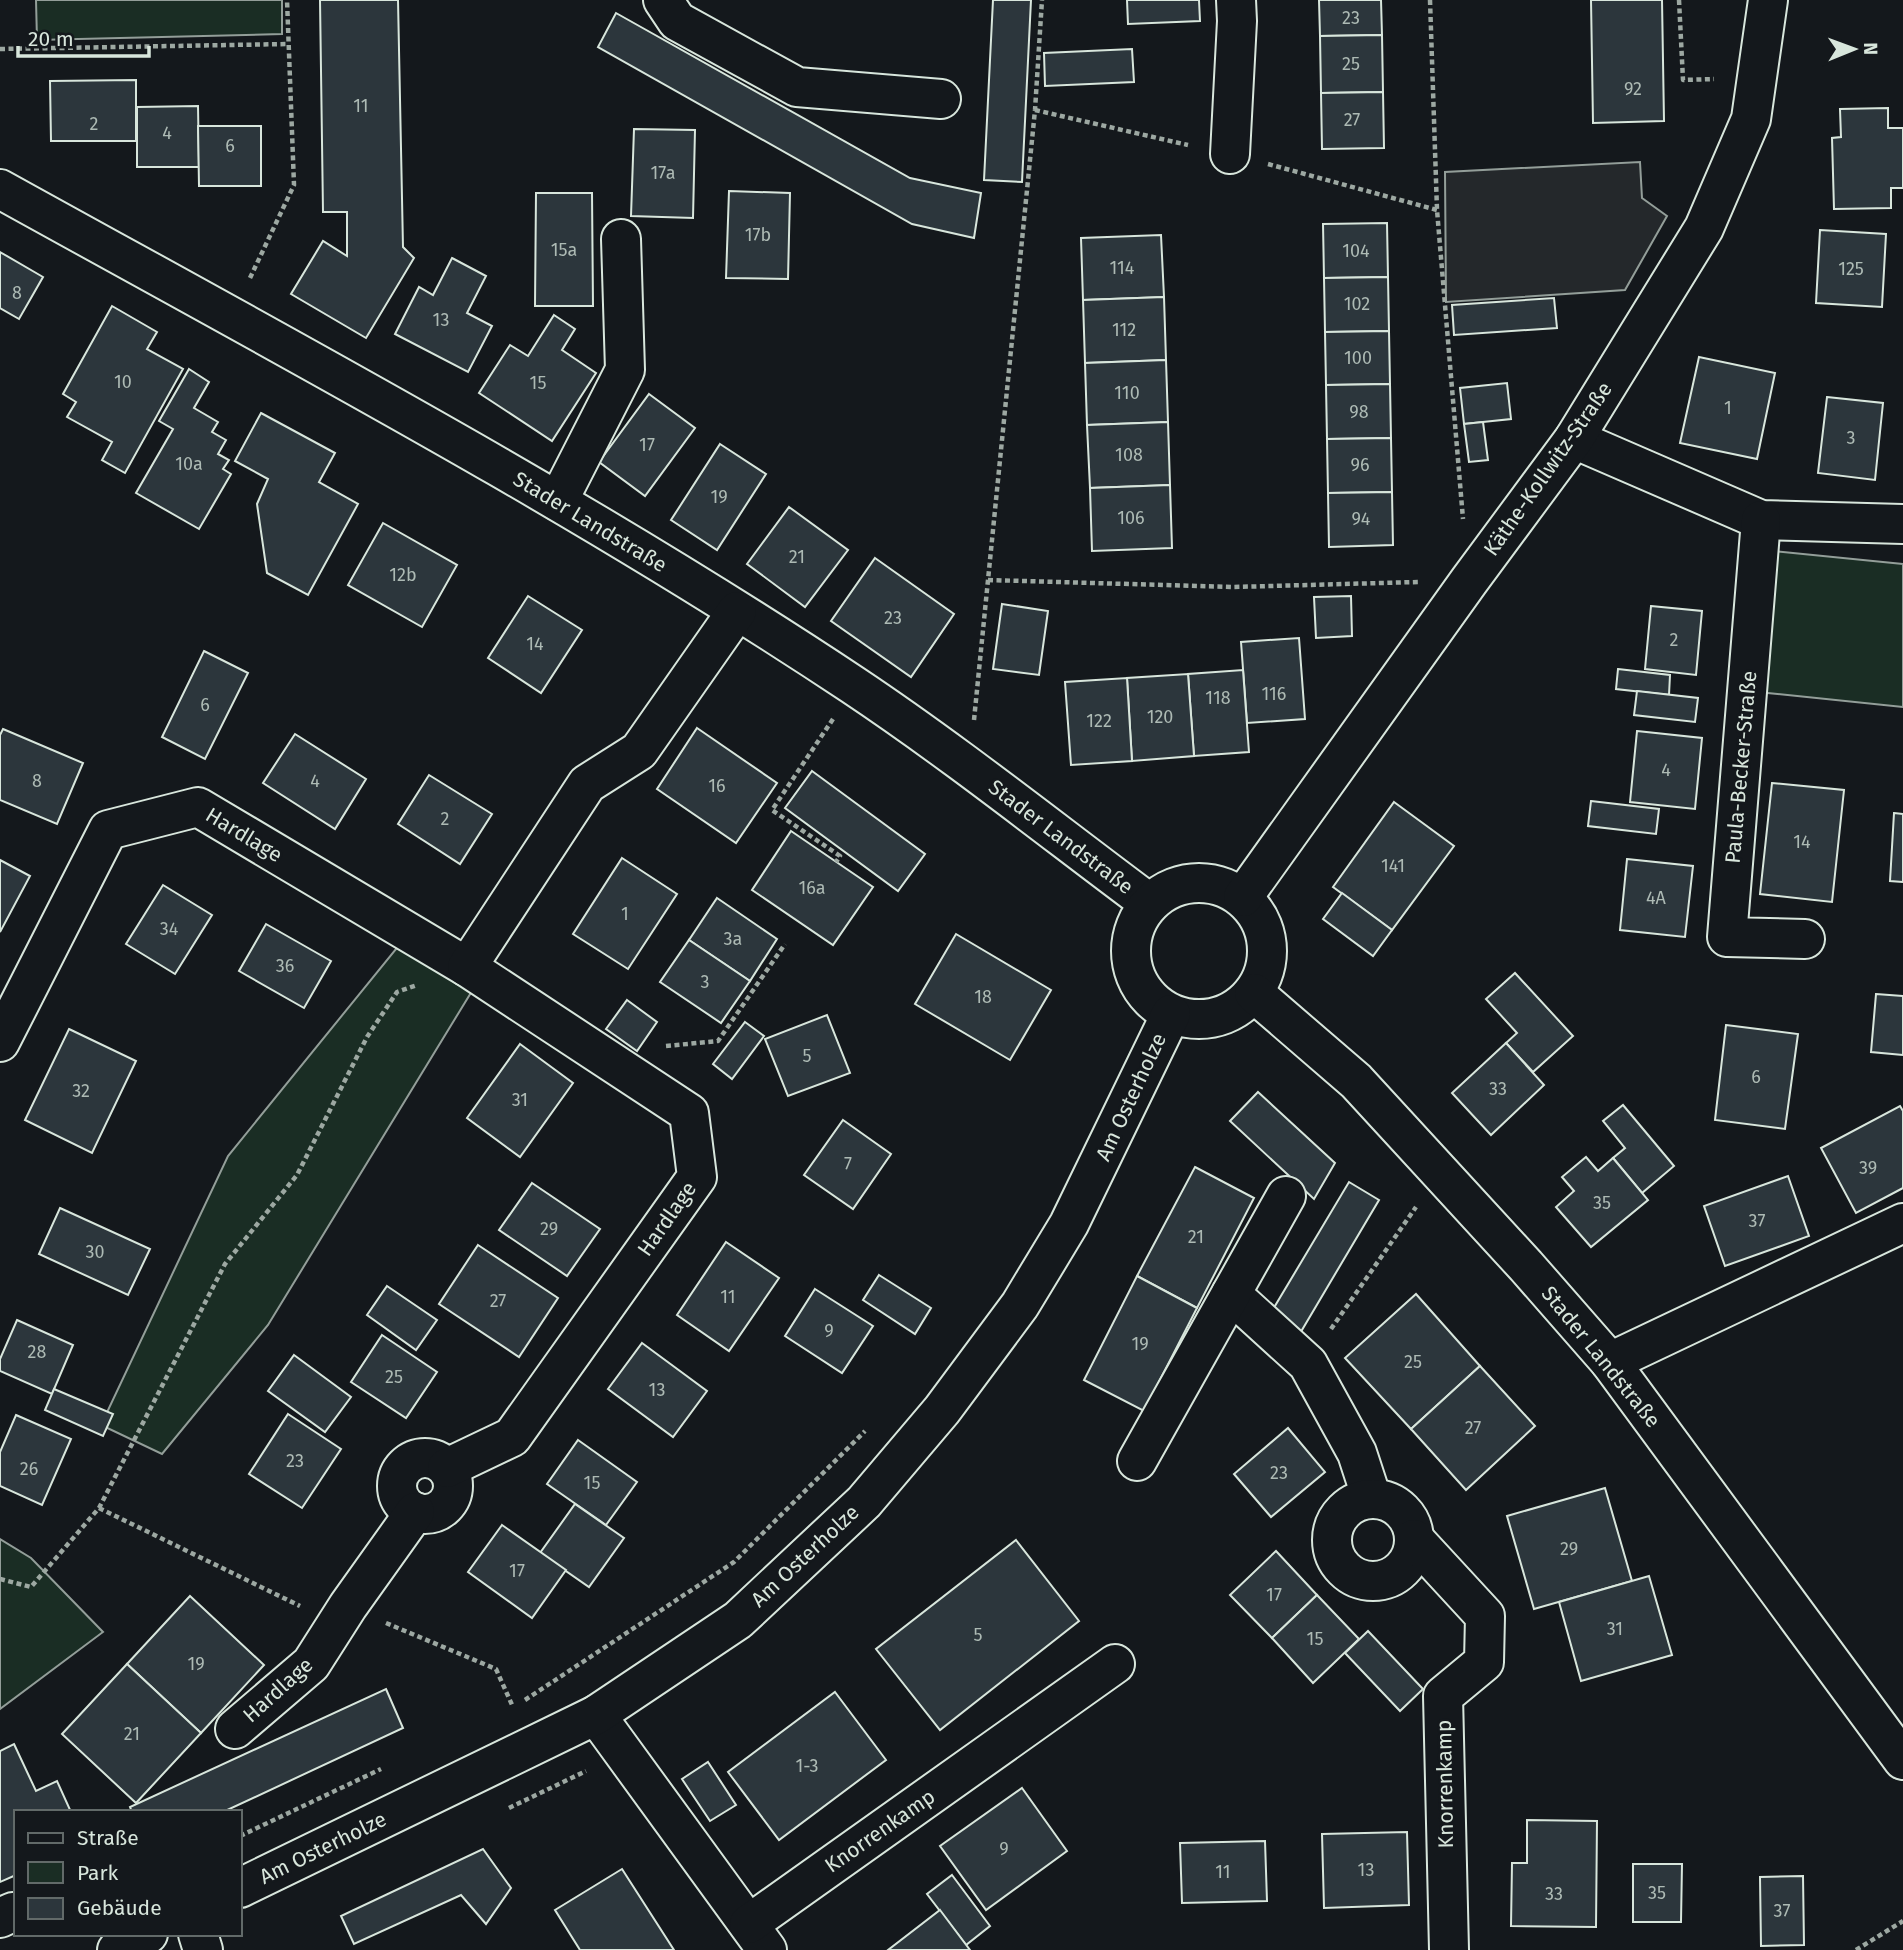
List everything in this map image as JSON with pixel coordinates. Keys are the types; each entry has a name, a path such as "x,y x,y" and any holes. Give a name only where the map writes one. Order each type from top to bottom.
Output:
{"street":[{"path":"663,0 677,22 797,87 941,99"},
{"path":"1230,154 1236,0"},
{"name":"Käthe-Kollwitz-Straße","path":"1243,897 1574,439 1704,228 1751,119 1768,0"},
{"name":"Stader Landstraße","path":"0,189 558,501 737,611 855,687 1150,903"},
{"path":"558,501 625,370 621,239"},
{"path":"1574,439 1761,520 1903,524"},
{"name":"Paula-Becker-Straße","path":"1761,520 1727,937 1805,939"},
{"path":"467,967 587,785 639,751 737,611"},
{"name":"Hardlage","path":"0,1042 108,830 198,807 467,967 689,1113 697,1177 512,1437 447,1468 453,1488 447,1502 429,1513 415,1512 311,1664 235,1728"},
{"path":"1195,882 1220,885 1243,897 1260,917 1268,943 1266,969 1254,993 1239,1007 1221,1016 1202,1020 1171,1014 1154,1003 1141,988 1132,967 1130,944 1137,922 1150,903 1170,888 1195,882"},
{"name":"Stader Landstraße","path":"1254,993 1356,1081 1440,1171 1610,1363 1903,1760"},
{"name":"Am Osterholze","path":"242,1887 596,1715 737,1620 864,1502 942,1410 1020,1305 1069,1224 1171,1014"},
{"path":"1137,1461 1286,1196"},
{"path":"1610,1363 1903,1223"},
{"path":"1231,1294 1308,1364 1357,1453 1372,1499 1359,1501 1346,1508 1338,1518 1333,1531 1336,1558 1356,1577 1369,1581 1383,1580 1405,1565 1414,1539"},
{"name":"Knorrenkamp","path":"1372,1499 1385,1500 1406,1515 1412,1526 1414,1539 1485,1616 1484,1662 1443,1696 1449,1950"},
{"name":"Knorrenkamp","path":"596,1715 758,1937 1115,1664"},
{"path":"117,1950 144,1936"}],"path":[{"path":"231,317 294,185 287,0"},
{"path":"970,769 1035,110 1042,0"},
{"path":"988,580 1234,587 1469,581 1437,211 1430,0"},
{"path":"1679,0 1683,80 1757,78"},
{"path":"0,49 288,44"},
{"path":"836,862 840,856 772,810 855,687"},
{"path":"639,1079 665,1046 718,1041 785,944"},
{"path":"0,1579 31,1587 99,1508 225,1264 296,1175 367,1037 397,992 467,967"},
{"path":"1308,1364 1440,1171"},
{"path":"501,1713 561,1678 734,1562 874,1421"},
{"path":"99,1508 342,1615 496,1669 513,1707"},
{"path":"242,1835 389,1765"},
{"path":"1856,1950 1903,1921"}],"green space":[{"path":"36,0 282,0 282,34 37,40"},
{"path":"1772,551 1903,564 1903,707 1758,692"},
{"path":"400,944 472,991 268,1325 162,1454 101,1425 228,1156"},
{"path":"0,1539 31,1558 103,1632 0,1709"}],"shaded area":[{"path":"1640,162 1642,198 1667,216 1625,290 1446,302 1445,172"}],"building":[{"path":"320,0 398,0 403,247 414,258 366,338 291,294 323,241 347,256 347,212 323,212"},
{"path":"993,0 1031,0 1022,182 984,180"},
{"path":"1127,0 1199,0 1200,21 1128,24"},
{"path":"1319,0 1381,0 1382,35 1320,36"},
{"path":"1591,0 1662,0 1664,121 1593,123"},
{"path":"616,13 910,178 981,193 974,238 912,224 598,47"},
{"path":"1382,35 1383,92 1321,93 1320,36"},
{"path":"1132,49 1134,82 1045,86 1044,53"},
{"path":"136,80 136,141 51,141 50,81"},
{"path":"1383,92 1384,148 1322,149 1321,93"},
{"path":"198,106 199,167 137,167 137,107"},
{"path":"1888,108 1888,128 1903,128 1903,188 1891,188 1891,208 1834,209 1832,138 1841,137 1840,109"},
{"path":"198,126 261,126 261,186 199,186"},
{"path":"634,129 695,130 693,218 631,216"},
{"path":"729,191 790,193 788,279 726,278"},
{"path":"536,193 592,193 593,306 535,306"},
{"path":"1387,223 1388,277 1324,278 1323,224"},
{"path":"1820,230 1886,234 1882,307 1816,303"},
{"path":"1161,235 1164,297 1083,300 1081,238"},
{"path":"0,252 43,277 19,319 0,308"},
{"path":"452,258 486,276 467,313 492,326 468,372 395,334 419,287 433,295"},
{"path":"1388,277 1389,331 1325,332 1324,278"},
{"path":"1164,297 1166,360 1085,363 1083,300"},
{"path":"1554,298 1557,328 1454,335 1452,305"},
{"path":"112,306 157,332 147,349 183,369 125,473 102,460 112,442 67,417 76,402 63,394"},
{"path":"554,315 575,329 562,350 596,373 552,441 479,393 510,345 528,356"},
{"path":"1389,331 1390,384 1326,385 1325,332"},
{"path":"1699,357 1775,373 1757,459 1680,443"},
{"path":"1166,360 1168,422 1087,425 1085,363"},
{"path":"189,369 209,382 194,408 218,422 212,432 226,440 218,454 229,460 223,469 231,474 199,529 136,493 173,429 159,421"},
{"path":"1507,383 1511,419 1464,424 1460,388"},
{"path":"1390,384 1391,438 1327,439 1326,385"},
{"path":"649,394 695,428 645,496 599,462"},
{"path":"1827,397 1883,403 1875,480 1818,473"},
{"path":"261,413 335,453 319,482 358,504 308,595 267,573 257,504 268,479 235,461"},
{"path":"1168,422 1170,485 1090,488 1087,425"},
{"path":"1483,422 1488,460 1469,462 1464,424"},
{"path":"1391,438 1392,492 1328,493 1327,439"},
{"path":"720,444 766,474 717,550 671,520"},
{"path":"1170,485 1172,548 1092,551 1090,488"},
{"path":"1392,492 1393,545 1329,547 1328,493"},
{"path":"789,507 848,550 805,607 747,564"},
{"path":"383,523 457,565 422,627 348,585"},
{"path":"875,558 954,614 911,677 831,621"},
{"path":"528,596 582,630 541,693 488,658"},
{"path":"1351,596 1352,636 1316,638 1314,597"},
{"path":"1002,604 1048,611 1039,675 993,669"},
{"path":"1651,606 1702,611 1696,675 1645,669"},
{"path":"1299,638 1305,719 1247,723 1241,642"},
{"path":"204,651 248,673 205,759 162,737"},
{"path":"1618,669 1670,675 1669,695 1616,689"},
{"path":"1243,670 1249,752 1194,756 1188,674"},
{"path":"1188,674 1194,756 1132,761 1127,678"},
{"path":"1127,678 1132,761 1071,765 1065,682"},
{"path":"1637,691 1698,698 1695,722 1634,715"},
{"path":"697,728 777,783 736,843 657,789"},
{"path":"3,729 83,763 57,824 0,800 0,735"},
{"path":"1637,731 1702,738 1695,809 1630,802"},
{"path":"295,734 366,779 335,829 263,783"},
{"path":"812,771 925,854 898,891 785,808"},
{"path":"429,775 492,814 460,864 398,824"},
{"path":"1772,783 1844,790 1832,902 1760,894"},
{"path":"1591,801 1659,809 1656,834 1588,826"},
{"path":"1394,802 1454,846 1392,930 1333,887"},
{"path":"1894,813 1903,814 1903,882 1890,881"},
{"path":"791,831 873,887 833,945 752,890"},
{"path":"622,858 677,894 628,969 573,934"},
{"path":"1627,859 1693,866 1685,937 1620,930"},
{"path":"0,860 30,876 0,932"},
{"path":"163,885 212,915 175,974 126,944"},
{"path":"1342,893 1392,930 1373,956 1323,919"},
{"path":"717,898 777,939 750,981 689,940"},
{"path":"266,924 331,961 304,1008 239,971"},
{"path":"956,934 1051,990 1010,1060 915,1004"},
{"path":"689,940 750,981 721,1023 660,982"},
{"path":"1515,973 1573,1036 1533,1072 1506,1043 1517,1033 1486,999"},
{"path":"1876,994 1903,996 1903,1055 1871,1052"},
{"path":"627,1000 657,1022 637,1051 606,1029"},
{"path":"827,1015 850,1073 788,1096 765,1039"},
{"path":"745,1022 764,1036 732,1079 713,1064"},
{"path":"1726,1025 1798,1034 1785,1129 1715,1120"},
{"path":"69,1029 136,1061 92,1153 25,1120"},
{"path":"1506,1043 1544,1085 1491,1135 1452,1093"},
{"path":"520,1044 573,1083 520,1157 467,1118"},
{"path":"1258,1092 1335,1163 1314,1199 1230,1121"},
{"path":"1623,1105 1674,1166 1642,1193 1613,1158 1625,1148 1603,1121"},
{"path":"1900,1106 1903,1111 1903,1188 1856,1213 1821,1148"},
{"path":"843,1120 891,1154 853,1209 804,1175"},
{"path":"1586,1157 1598,1171 1613,1158 1648,1200 1591,1247 1556,1207 1574,1191 1562,1177"},
{"path":"1195,1167 1254,1198 1197,1308 1137,1276"},
{"path":"1788,1176 1809,1236 1725,1266 1704,1206"},
{"path":"1349,1182 1379,1200 1299,1335 1269,1316"},
{"path":"532,1183 600,1229 567,1276 499,1230"},
{"path":"60,1208 150,1249 128,1295 39,1254"},
{"path":"726,1242 779,1278 729,1351 677,1315"},
{"path":"478,1245 558,1298 519,1357 439,1304"},
{"path":"879,1275 931,1308 915,1334 863,1300"},
{"path":"1137,1276 1197,1308 1144,1411 1084,1380"},
{"path":"387,1286 437,1320 416,1350 367,1315"},
{"path":"815,1289 873,1326 842,1373 785,1336"},
{"path":"1416,1294 1480,1366 1411,1429 1345,1358"},
{"path":"17,1320 73,1345 52,1394 0,1371 0,1359"},
{"path":"382,1335 437,1372 406,1418 351,1382"},
{"path":"642,1343 707,1391 673,1437 608,1389"},
{"path":"294,1355 351,1397 325,1432 268,1391"},
{"path":"1480,1366 1535,1426 1466,1490 1411,1429"},
{"path":"54,1389 113,1414 103,1436 45,1410"},
{"path":"288,1414 341,1449 302,1508 249,1474"},
{"path":"16,1415 71,1439 42,1505 0,1486 0,1452"},
{"path":"1288,1428 1325,1472 1271,1517 1234,1474"},
{"path":"578,1440 637,1482 606,1525 547,1484"},
{"path":"1605,1488 1632,1581 1534,1609 1507,1516"},
{"path":"575,1504 624,1538 589,1587 540,1553"},
{"path":"502,1525 566,1570 532,1618 468,1572"},
{"path":"1016,1540 1079,1621 940,1730 876,1649"},
{"path":"1276,1551 1317,1595 1272,1638 1230,1595"},
{"path":"1649,1576 1672,1655 1581,1681 1559,1602"},
{"path":"1317,1595 1359,1639 1313,1683 1272,1638"},
{"path":"190,1596 264,1665 201,1733 127,1664"},
{"path":"1368,1631 1423,1689 1400,1711 1345,1653"},
{"path":"127,1664 201,1733 136,1803 62,1734"},
{"path":"386,1689 403,1728 227,1810 131,1810 130,1807"},
{"path":"835,1692 886,1760 779,1840 728,1772"},
{"path":"14,1744 36,1791 57,1781 70,1810 14,1810 14,1876 0,1882 0,1751"},
{"path":"708,1762 736,1805 710,1821 682,1779"},
{"path":"1022,1788 1067,1851 986,1910 940,1846"},
{"path":"1527,1820 1597,1821 1596,1927 1511,1926 1512,1863 1527,1863"},
{"path":"1407,1832 1409,1905 1324,1908 1322,1834"},
{"path":"1265,1841 1267,1901 1182,1903 1180,1843"},
{"path":"483,1849 511,1888 486,1924 461,1895 354,1944 341,1916"},
{"path":"1633,1864 1682,1864 1681,1922 1633,1922"},
{"path":"622,1869 674,1950 580,1950 555,1910"},
{"path":"952,1875 990,1926 966,1945 927,1894"},
{"path":"1803,1876 1804,1945 1761,1946 1760,1877"},
{"path":"940,1910 970,1950 888,1950"}]}
